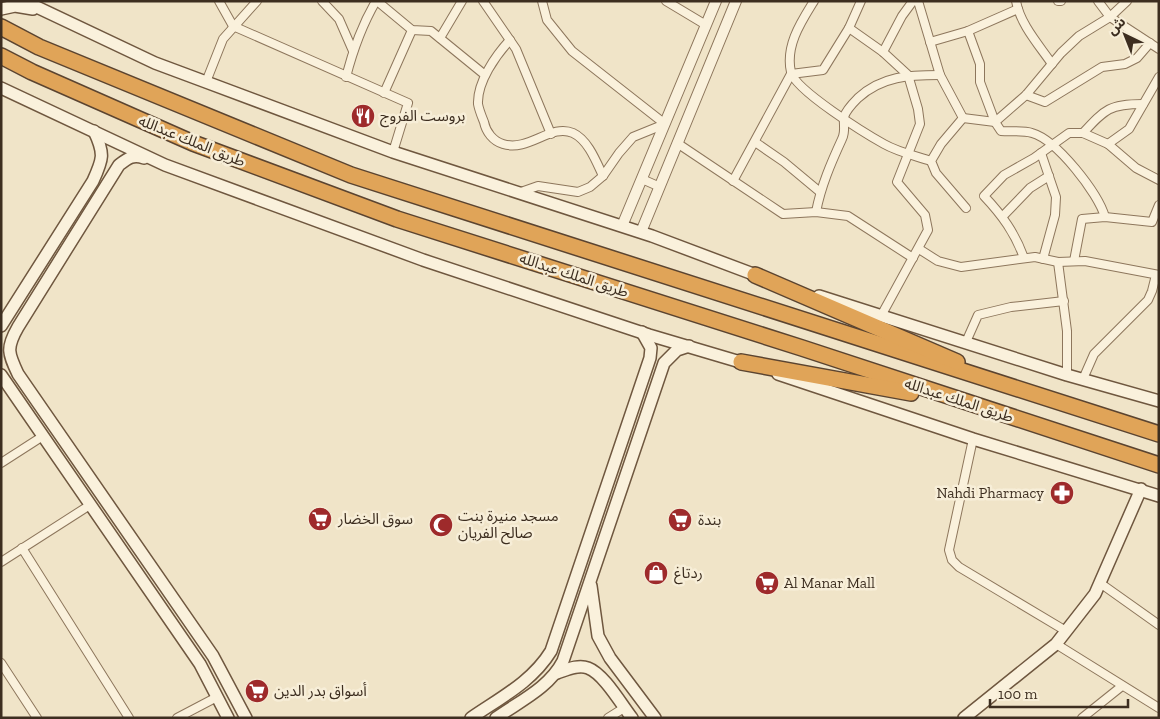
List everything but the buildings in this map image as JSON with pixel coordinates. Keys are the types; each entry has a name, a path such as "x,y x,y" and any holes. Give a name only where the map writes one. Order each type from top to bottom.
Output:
{"highway":[{"name":"طريق الملك عبدالله","path":"1,27 39,47 351,175 1041,398 1159,434"},
{"name":"طريق الملك عبدالله","path":"1,56 32,72 193,143 397,219 802,348 1159,465"},
{"path":"755,275 1041,398"},
{"path":"741,362 963,402"}],"main road":[{"path":"24,1 40,5 155,63 393,152 641,232 755,275 881,316 1067,375 1159,401"},
{"path":"1,9 15,6 40,5"},
{"path":"1,88 165,165"},
{"path":"1,326 93,181 102,160 102,147 94,131"},
{"path":"246,718 212,656 18,374 9,356 10,342 18,326 119,165 129,157 137,155 423,260 974,439 1159,496"},
{"path":"471,718 524,683 541,667 551,651 650,358 651,348 642,332"},
{"path":"496,718 546,685 557,674 564,661 664,363 677,350 689,346"},
{"path":"1,375 200,664 228,718"},
{"path":"964,718 1056,644 1095,594 1141,489"},
{"path":"590,581 598,636 610,658 655,718"},
{"path":"557,674 573,668 587,667 600,677 632,718"}],"street":[{"path":"219,1 233,26 408,103 393,152"},
{"path":"206,82 223,39 257,1"},
{"path":"322,1 339,19 353,51"},
{"path":"346,77 353,51 366,17 377,1 412,30 431,31 485,75"},
{"path":"440,38 462,1"},
{"path":"483,1 510,40 529,77 542,115 551,134"},
{"path":"542,1 547,20 572,51 665,124"},
{"path":"666,1 706,25"},
{"path":"622,226 716,1"},
{"path":"641,232 736,1"},
{"path":"733,181 791,74 789,59 796,30 814,1"},
{"path":"791,74 823,70 850,28 861,1"},
{"path":"883,52 902,16 913,1"},
{"path":"918,1 940,75 963,118"},
{"path":"1098,1 1110,17 1159,49"},
{"path":"963,118 995,122 1026,95 1079,36 1110,17 1127,1"},
{"path":"930,42 968,31 1017,5 1052,64"},
{"path":"850,28 883,52 908,75 918,108 920,124 897,182 925,215 928,230 881,316"},
{"path":"384,93 412,30"},
{"path":"968,31 980,64 980,82 995,122 1001,131 1033,133 1053,145 1101,204 1105,217"},
{"path":"510,40 498,53 485,75 478,103 486,132 502,144 521,146 562,130 574,134 591,150 604,176"},
{"path":"1026,95 1045,102 1102,67 1124,64 1137,58 1150,43"},
{"path":"791,74 825,107 885,144 931,161 936,173 966,208"},
{"path":"816,212 820,192 846,132 844,117 851,105 862,94 886,80 908,75 940,75"},
{"path":"1108,144 1129,129 1159,77"},
{"path":"1083,132 1099,115 1118,104 1143,104"},
{"path":"931,161 941,144 963,118"},
{"path":"518,193 538,186 578,192 590,187 604,176 619,153 633,137 665,124"},
{"path":"1024,258 1016,236 1003,216 984,196 1004,176 1069,133 1083,132 1108,144 1136,168 1159,180"},
{"path":"755,142 784,162 820,192"},
{"path":"677,144 783,214 816,212 848,216 913,258"},
{"path":"1041,153 1056,197 1055,215 1043,259"},
{"path":"1003,216 1030,188 1049,176"},
{"path":"642,179 660,187"},
{"path":"1074,261 1082,218 1105,217 1152,222 1159,206"},
{"path":"919,249 938,261 961,267 1024,258 1058,262 1074,261 1157,275 1148,300 1094,354 1082,379"},
{"path":"1058,262 1064,301 1067,375"},
{"path":"966,342 978,315 1011,307 1064,301"},
{"path":"1,463 43,436"},
{"path":"974,439 949,550 952,560 958,567 1066,631"},
{"path":"1,562 90,505"},
{"path":"22,548 129,718"},
{"path":"1100,583 1159,625"},
{"path":"1056,644 1159,708"},
{"path":"1,663 37,718"},
{"path":"1082,718 1122,686"},
{"path":"177,718 217,697"},
{"path":"608,718 624,708"}],"place":[{"name":"بروست الفروج","path":"363,116"},
{"name":"Nahdi Pharmacy","path":"1062,493"},
{"name":"سوق الخضار","path":"320,519"},
{"name":"بندة","path":"680,520"},
{"name":"مسجد منيرة بنت صالح الفريان","path":"441,525"},
{"name":"ردتاغ","path":"656,573"},
{"name":"Al Manar Mall","path":"767,583"},
{"name":"أسواق بدر الدين","path":"257,691"}]}
